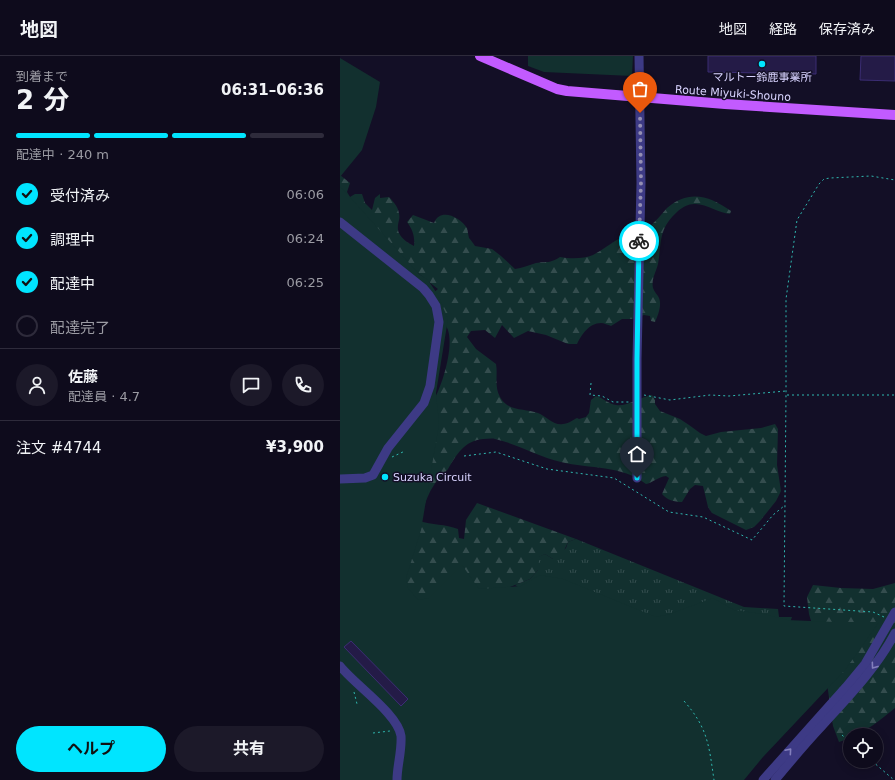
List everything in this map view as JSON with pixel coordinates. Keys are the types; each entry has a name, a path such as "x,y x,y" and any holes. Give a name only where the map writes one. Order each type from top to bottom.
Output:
{"main road":[{"name":"Route Miyuki-Shouno","path":"480,56 557,89 574,92 808,110 895,115"}],"street":[{"path":"637,478 637,351 641,182 639,56"},
{"path":"340,222 423,288 436,306 439,322 430,386 424,403 388,448 372,475 365,478 340,479"},
{"path":"763,780 865,664 895,612"},
{"path":"774,780 892,650 895,633"},
{"path":"880,640 892,650"},
{"path":"340,666 391,716 398,726 401,741 397,780"}],"path":[{"path":"891,621 874,612 784,606 786,299 796,227 799,216 819,184 824,179 871,176 895,180"},
{"path":"591,383 590,395 602,396 612,402 637,401 644,395 670,400 786,391"},
{"path":"786,395 895,395"},
{"path":"388,459 405,451"},
{"path":"464,456 496,452 547,469 614,478 669,512 703,517 752,540 773,515 785,505"},
{"path":"684,701 694,712 707,738 714,780"},
{"path":"373,733 391,731"},
{"path":"880,768 894,780"}],"green space":[{"path":"528,56 633,56 632,76 544,72 528,66"},
{"path":"340,58 380,82 376,107 362,150 340,177"},
{"path":"340,175 350,183 347,192 350,197 355,194 362,194 365,203 372,210 375,198 380,194 380,198 389,197 398,210 399,233 403,239 412,245 414,246 414,237 407,222 413,215 434,223 441,215 450,215 460,220 464,224 467,228 469,238 475,246 492,249 515,269 536,263 551,261 560,257 577,258 593,255 622,237 645,230 656,221 667,208 683,198 707,198 731,211 730,214 703,205 694,204 684,207 678,211 667,224 662,236 658,264 653,282 654,291 660,301 660,307 655,322 651,321 650,316 644,315 633,319 622,319 611,326 602,323 593,325 586,330 577,344 568,344 546,335 528,331 514,338 502,325 495,338 485,330 471,331 467,337 476,349 496,364 497,389 503,402 517,409 533,411 541,414 556,424 565,424 577,418 579,419 586,417 589,413 591,400 596,396 616,405 620,405 652,395 655,400 655,404 660,411 680,419 706,436 721,432 761,428 775,424 778,429 777,465 781,491 776,501 754,527 746,530 712,513 708,507 703,486 695,485 690,489 682,502 673,501 666,498 662,494 669,478 666,476 646,484 627,474 605,468 561,462 495,439 476,440 466,445 462,449 436,483 427,498 419,521 458,529 459,538 464,539 466,520 477,503 576,539 568,542 560,559 553,559 545,554 539,557 538,570 530,579 505,589 424,610 403,596 431,405 443,379 448,357 448,330 437,315 434,308 432,294 438,289 340,211"},
{"name":"Suzuka Circuit","path":"340,186 419,274 428,280 438,295 448,319 436,393 439,424 421,530 406,578 408,588 418,600 429,598 462,565 479,589 521,586 540,575 563,579 656,617 670,614 713,598 734,610 763,614 787,620 879,622 845,670 763,757 744,780 340,780"},
{"path":"576,539 744,607 778,609 779,617 792,617 785,635 548,605 515,585 530,579 538,570 538,557 545,554 553,559 566,548 568,542"},
{"path":"895,583 895,708 868,728 843,728 843,741 839,742 833,726 825,669 809,614 807,597 813,585 873,589"}],"building":[{"name":"マルトー鈴鹿事業所","path":"708,56 816,56 816,74 708,72"},
{"path":"861,56 895,56 895,81 860,80"},
{"path":"351,641 408,699 401,706 344,647"}],"way so far":[{"path":"639,241 641,182 640,113"}],"place":[{"name":"マルトー鈴鹿事業所","path":"762,64"},
{"name":"Suzuka Circuit","path":"385,477"}],"route":[{"path":"637,478 639,241"}]}
